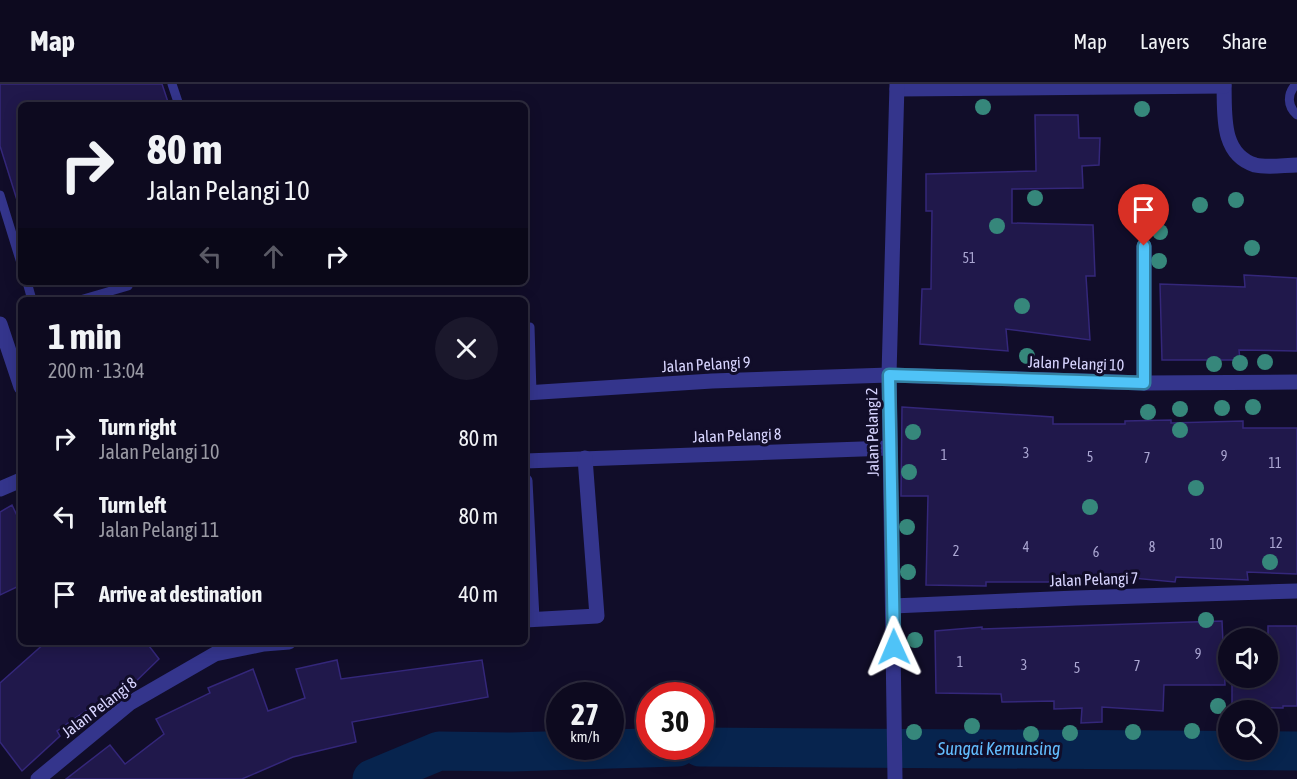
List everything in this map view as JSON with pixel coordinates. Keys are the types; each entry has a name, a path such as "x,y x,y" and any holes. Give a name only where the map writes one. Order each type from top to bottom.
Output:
{"street":[{"path":"897,87 1224,85 1227,133 1235,154 1256,165 1297,165"},
{"name":"Jalan Pelangi 2","path":"895,779 889,375 897,87"},
{"path":"1144,246 1144,383"},
{"path":"0,324 18,378"},
{"name":"Jalan Pelangi 10","path":"889,375 1144,383 1297,382"},
{"name":"Jalan Pelangi 9","path":"528,393 712,381 889,375"},
{"name":"Jalan Pelangi 8","path":"528,461 890,448"},
{"path":"528,619 597,616 585,458"},
{"path":"0,489 18,481"},
{"name":"Jalan Pelangi 7","path":"893,606 1297,591"},
{"name":"Jalan Pelangi 8","path":"38,779 130,703 215,654 259,645"}],"lane":[{"path":"172,84 177,102"},
{"path":"1296,84 1289,95 1289,102 1297,115"},
{"path":"0,195 18,253"},
{"path":"90,297 128,285"},
{"path":"528,393 530,327"}],"building":[{"path":"0,84 162,84 168,102 18,102 18,200 0,146"},
{"path":"1035,115 1078,115 1079,138 1100,138 1099,165 1082,166 1083,188 1012,189 1012,223 1093,225 1095,276 1086,276 1090,340 1006,329 1008,351 920,344 922,289 931,289 932,211 926,211 926,174 1036,171"},
{"path":"1244,275 1297,278 1297,351 1239,350 1240,360 1162,360 1160,284 1245,287"},
{"path":"902,407 1053,417 1053,424 1125,424 1125,421 1171,420 1171,423 1243,421 1243,428 1297,428 1297,574 1247,572 1248,580 1176,577 1175,582 1122,577 1122,582 986,582 986,586 926,585 928,496 901,496"},
{"path":"12,505 18,518 18,586 0,595 0,512"},
{"path":"1222,621 1222,628 1218,628 1218,685 1164,685 1163,711 1102,707 1102,722 1081,723 1082,708 1054,709 1054,701 1002,702 1001,694 936,693 935,631 982,627 982,629"},
{"path":"1268,626 1297,626 1297,706 1278,708 1278,700 1232,700 1232,688 1278,688 1278,628 1268,628"},
{"path":"43,645 148,645 159,659 130,687 127,682 57,731 60,736 22,771 0,742 0,683"},
{"path":"337,660 341,679 482,660 488,697 352,722 356,742 293,757 242,779 66,779 110,745 125,764 164,734 156,719 210,693 208,688 253,669 268,711 305,698 296,669"}],"waterway":[{"name":"Sungai Kemunsing","path":"714,747 1297,751"},
{"name":"Sungai Kemunsing","path":"372,779 439,751 511,752 636,748"}],"route":[{"path":"894,647 889,375 1144,383 1144,246"}]}
